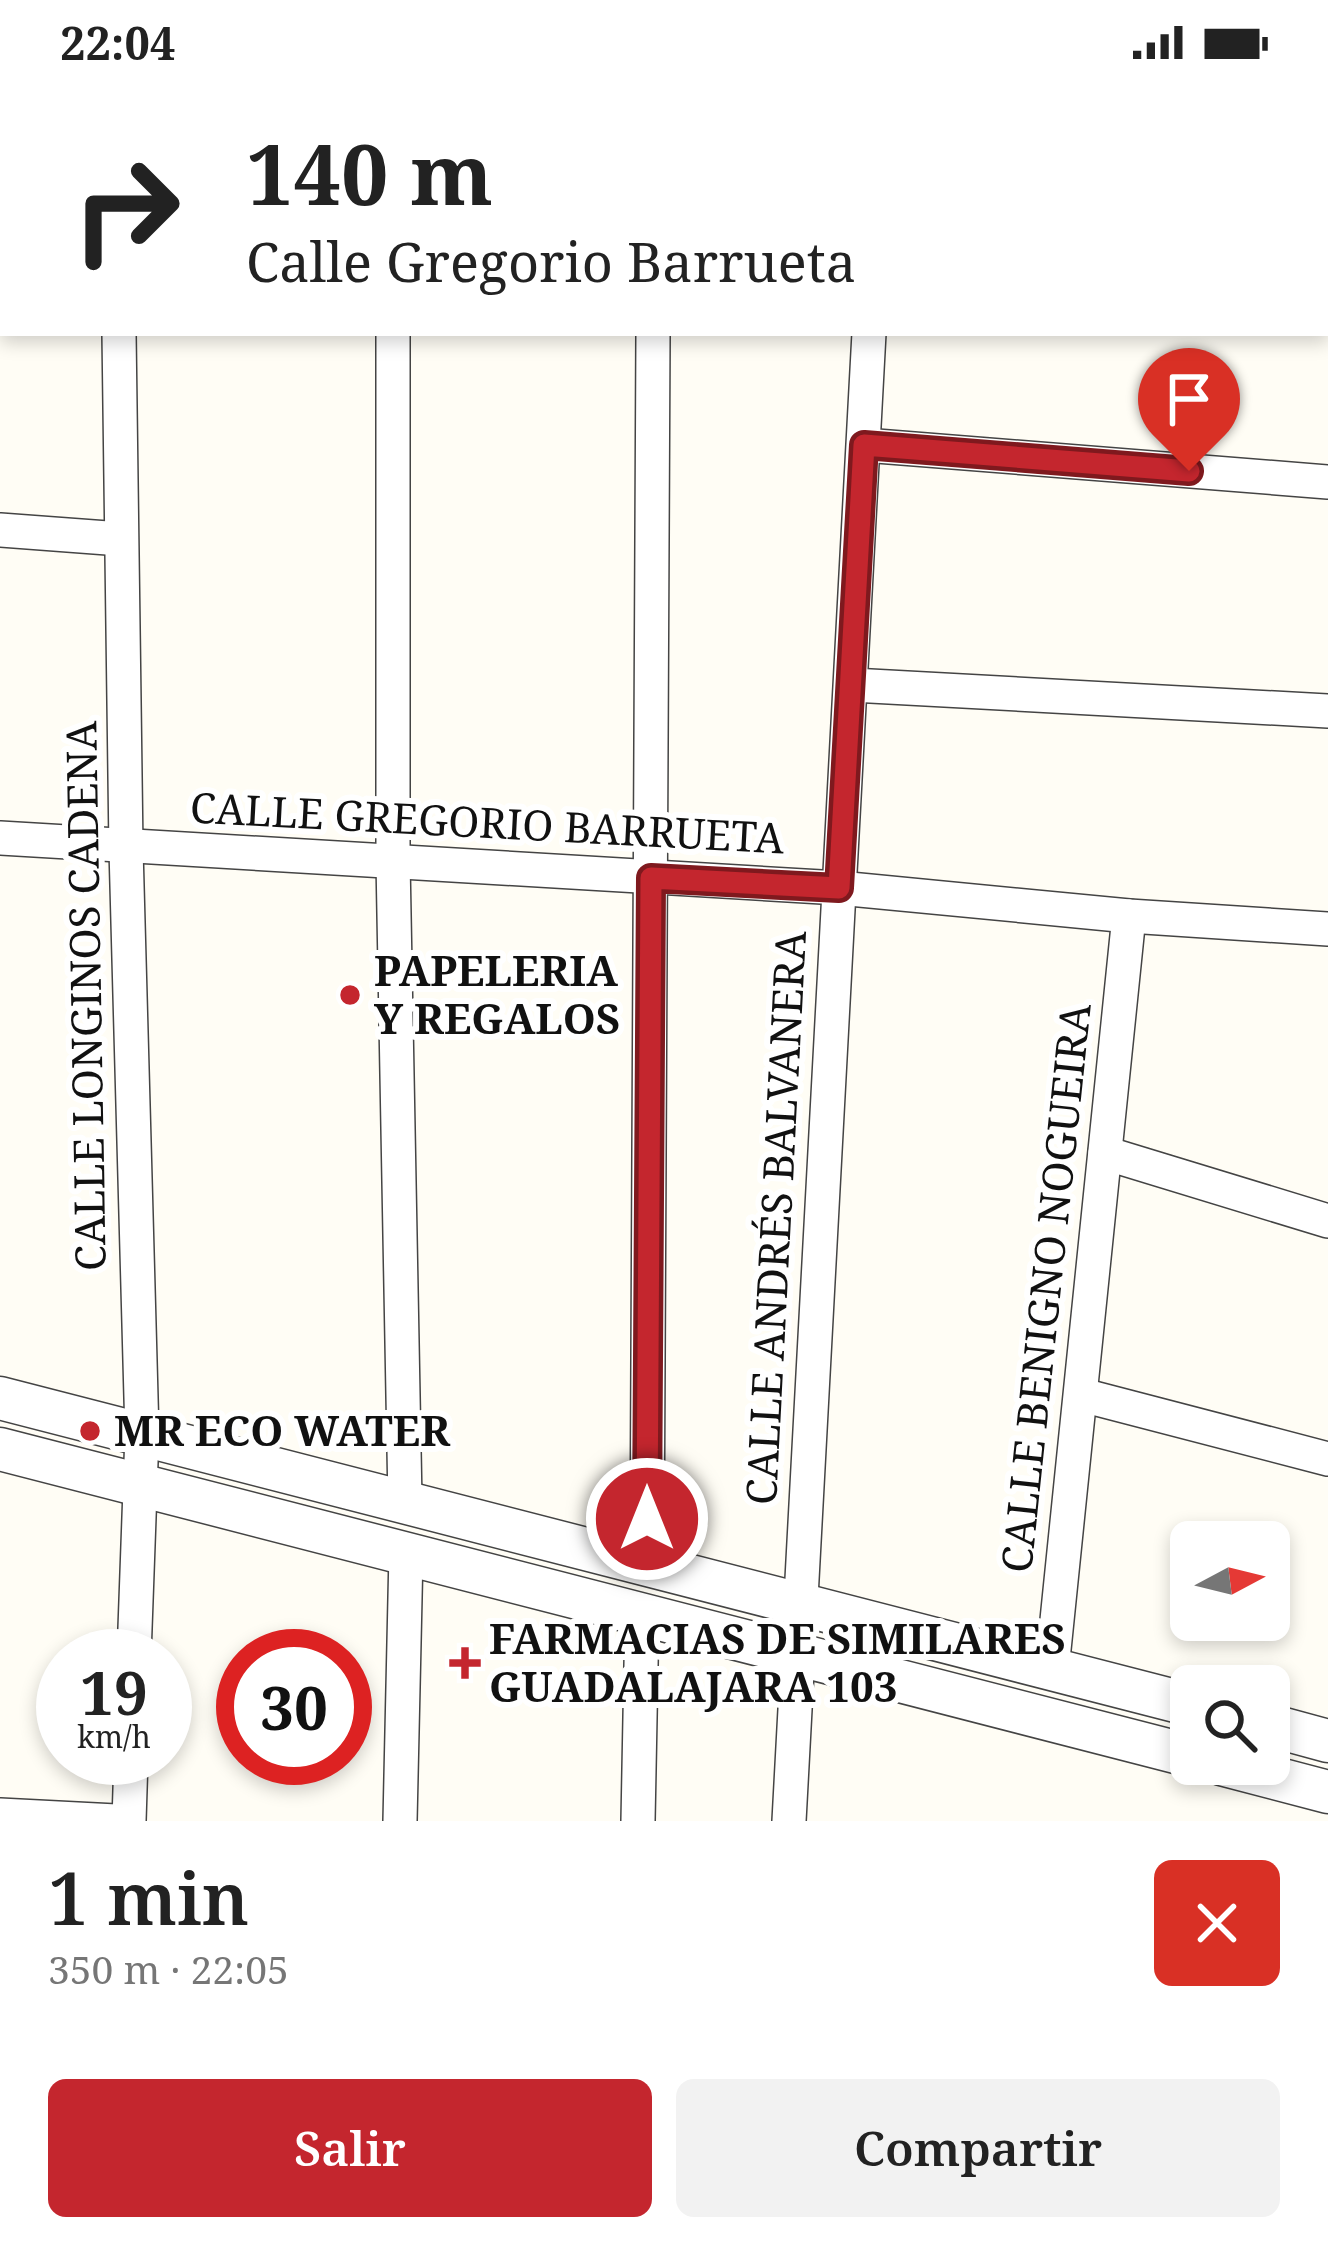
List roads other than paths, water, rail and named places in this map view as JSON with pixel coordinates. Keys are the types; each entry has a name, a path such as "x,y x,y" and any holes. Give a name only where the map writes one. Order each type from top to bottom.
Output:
{"street":[{"name":"CALLE LONGINOS CADENA","path":"119,336 126,848 142,1434 135,1629"},
{"path":"393,336 393,861 405,1502"},
{"path":"647,1564 653,336"},
{"name":"CALLE ANDRÉS BALVANERA","path":"789,1821 868,336"},
{"path":"864,445 1328,482"},
{"path":"0,530 121,539"},
{"path":"852,685 1328,712"},
{"name":"CALLE GREGORIO BARRUETA","path":"0,838 839,888 1129,916 1328,929"},
{"name":"CALLE BENIGNO NOGUEIRA","path":"1052,1669 1129,916"},
{"path":"1106,1153 1328,1222"},
{"path":"1082,1395 1328,1459"},
{"path":"0,1397 1170,1700"},
{"path":"0,1449 1170,1751"},
{"path":"400,1821 406,1552"},
{"path":"638,1821 642,1614"},
{"path":"1290,1731 1328,1741"},
{"path":"1290,1782 1328,1792"},
{"path":"129,1821 130,1785"},
{"path":"0,1815 116,1821"}],"place":[{"name":"PAPELERIA Y REGALOS","path":"350,995"},
{"name":"MR ECO WATER","path":"90,1431"},
{"name":"FARMACIAS DE SIMILARES GUADALAJARA 103","path":"465,1663"}]}
